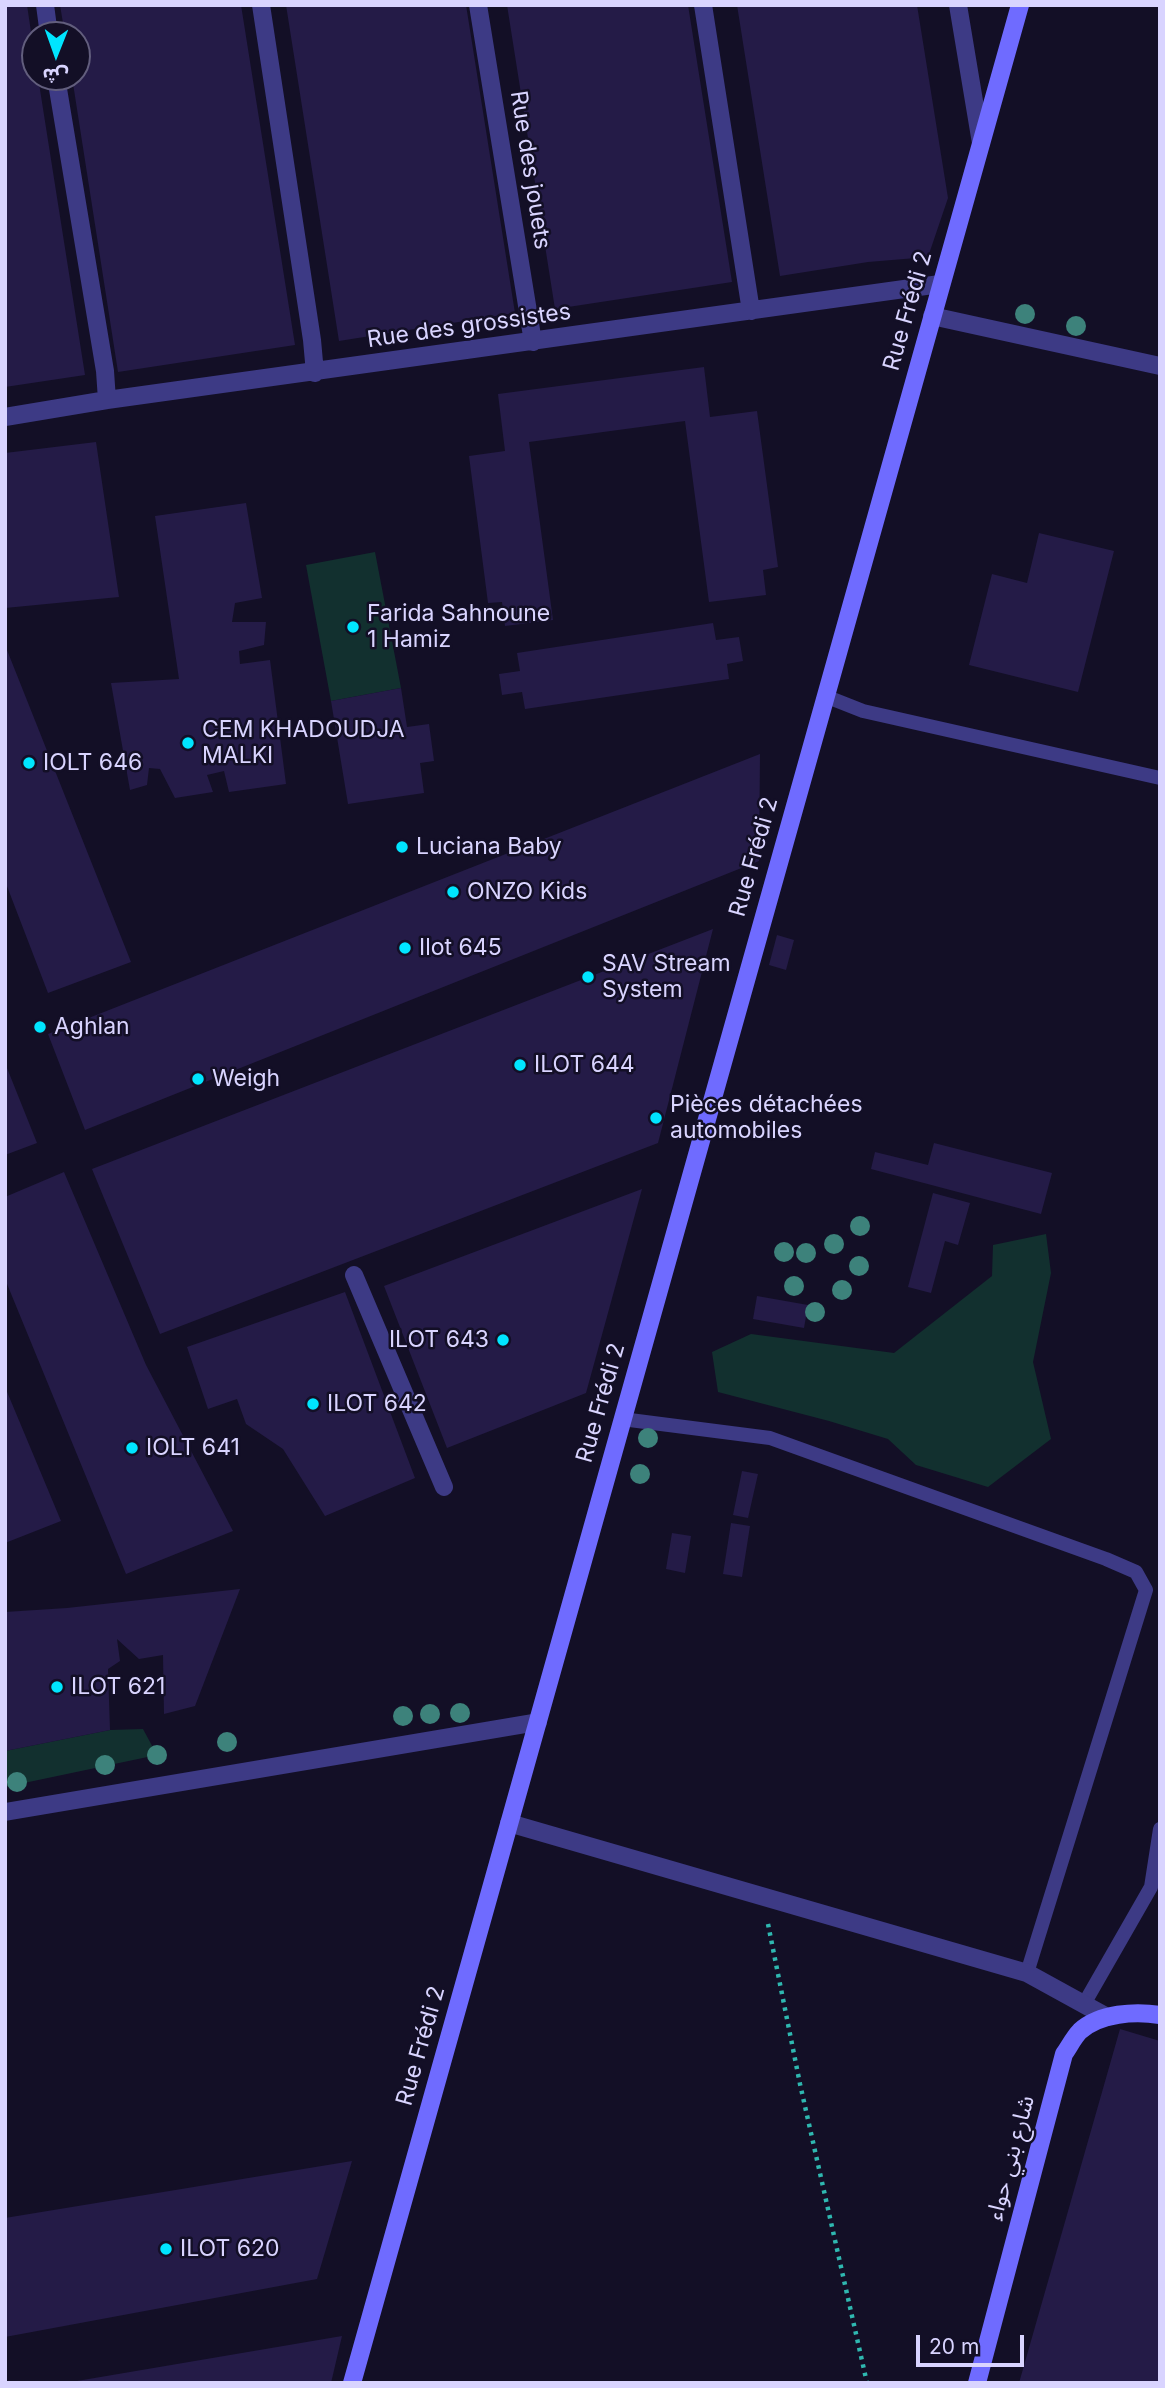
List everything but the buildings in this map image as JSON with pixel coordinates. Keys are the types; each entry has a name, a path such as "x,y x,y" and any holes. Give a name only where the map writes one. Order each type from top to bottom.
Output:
{"street":[{"path":"261,5 310,327 314,373"},
{"name":"Rue des jouets","path":"478,5 533,342"},
{"path":"703,5 751,311"},
{"path":"958,5 981,143"},
{"name":"Rue Frédi 2","path":"352,2383 1020,5"},
{"path":"58,91 105,371 107,400"},
{"name":"Rue des grossistes","path":"5,417 107,400 940,284"},
{"path":"932,316 1160,366"},
{"path":"355,1275 444,1487"},
{"path":"5,1812 538,1722"},
{"path":"509,1823 1027,1973 1107,2017"},
{"name":"شارع بني حواء","path":"977,2383 1064,2054 1081,2030 1107,2017 1141,2012 1160,2015"}],"lane":[{"path":"825,696 863,711 1160,778"},
{"path":"622,1419 770,1438 1136,1572 1146,1590 1027,1973"},
{"path":"1084,2004 1151,1887 1160,1829"}],"path":[{"path":"763,1896 800,2084 867,2383"}],"green space":[{"name":"Farida Sahnoune 1 Hamiz","path":"375,552 401,688 331,701 306,565"},
{"path":"1046,1234 1051,1273 1033,1362 1051,1439 988,1487 916,1465 888,1439 718,1392 712,1352 751,1334 894,1353 992,1276 993,1245"},
{"path":"143,1729 157,1755 5,1787 5,1751 110,1730"}],"place":[{"name":"Farida Sahnoune 1 Hamiz","path":"353,627"},
{"name":"CEM KHADOUDJA MALKI","path":"188,743"},
{"name":"IOLT 646","path":"29,763"},
{"name":"Luciana Baby","path":"402,847"},
{"name":"ONZO Kids","path":"453,892"},
{"name":"Ilot 645","path":"405,948"},
{"name":"SAV Stream System","path":"588,977"},
{"name":"Aghlan","path":"40,1027"},
{"name":"ILOT 644","path":"520,1065"},
{"name":"Weigh","path":"198,1079"},
{"name":"Pièces détachées automobiles","path":"656,1118"},
{"name":"ILOT 643","path":"503,1340"},
{"name":"ILOT 642","path":"313,1404"},
{"name":"IOLT 641","path":"132,1448"},
{"name":"ILOT 621","path":"57,1687"},
{"name":"ILOT 620","path":"166,2249"}]}
